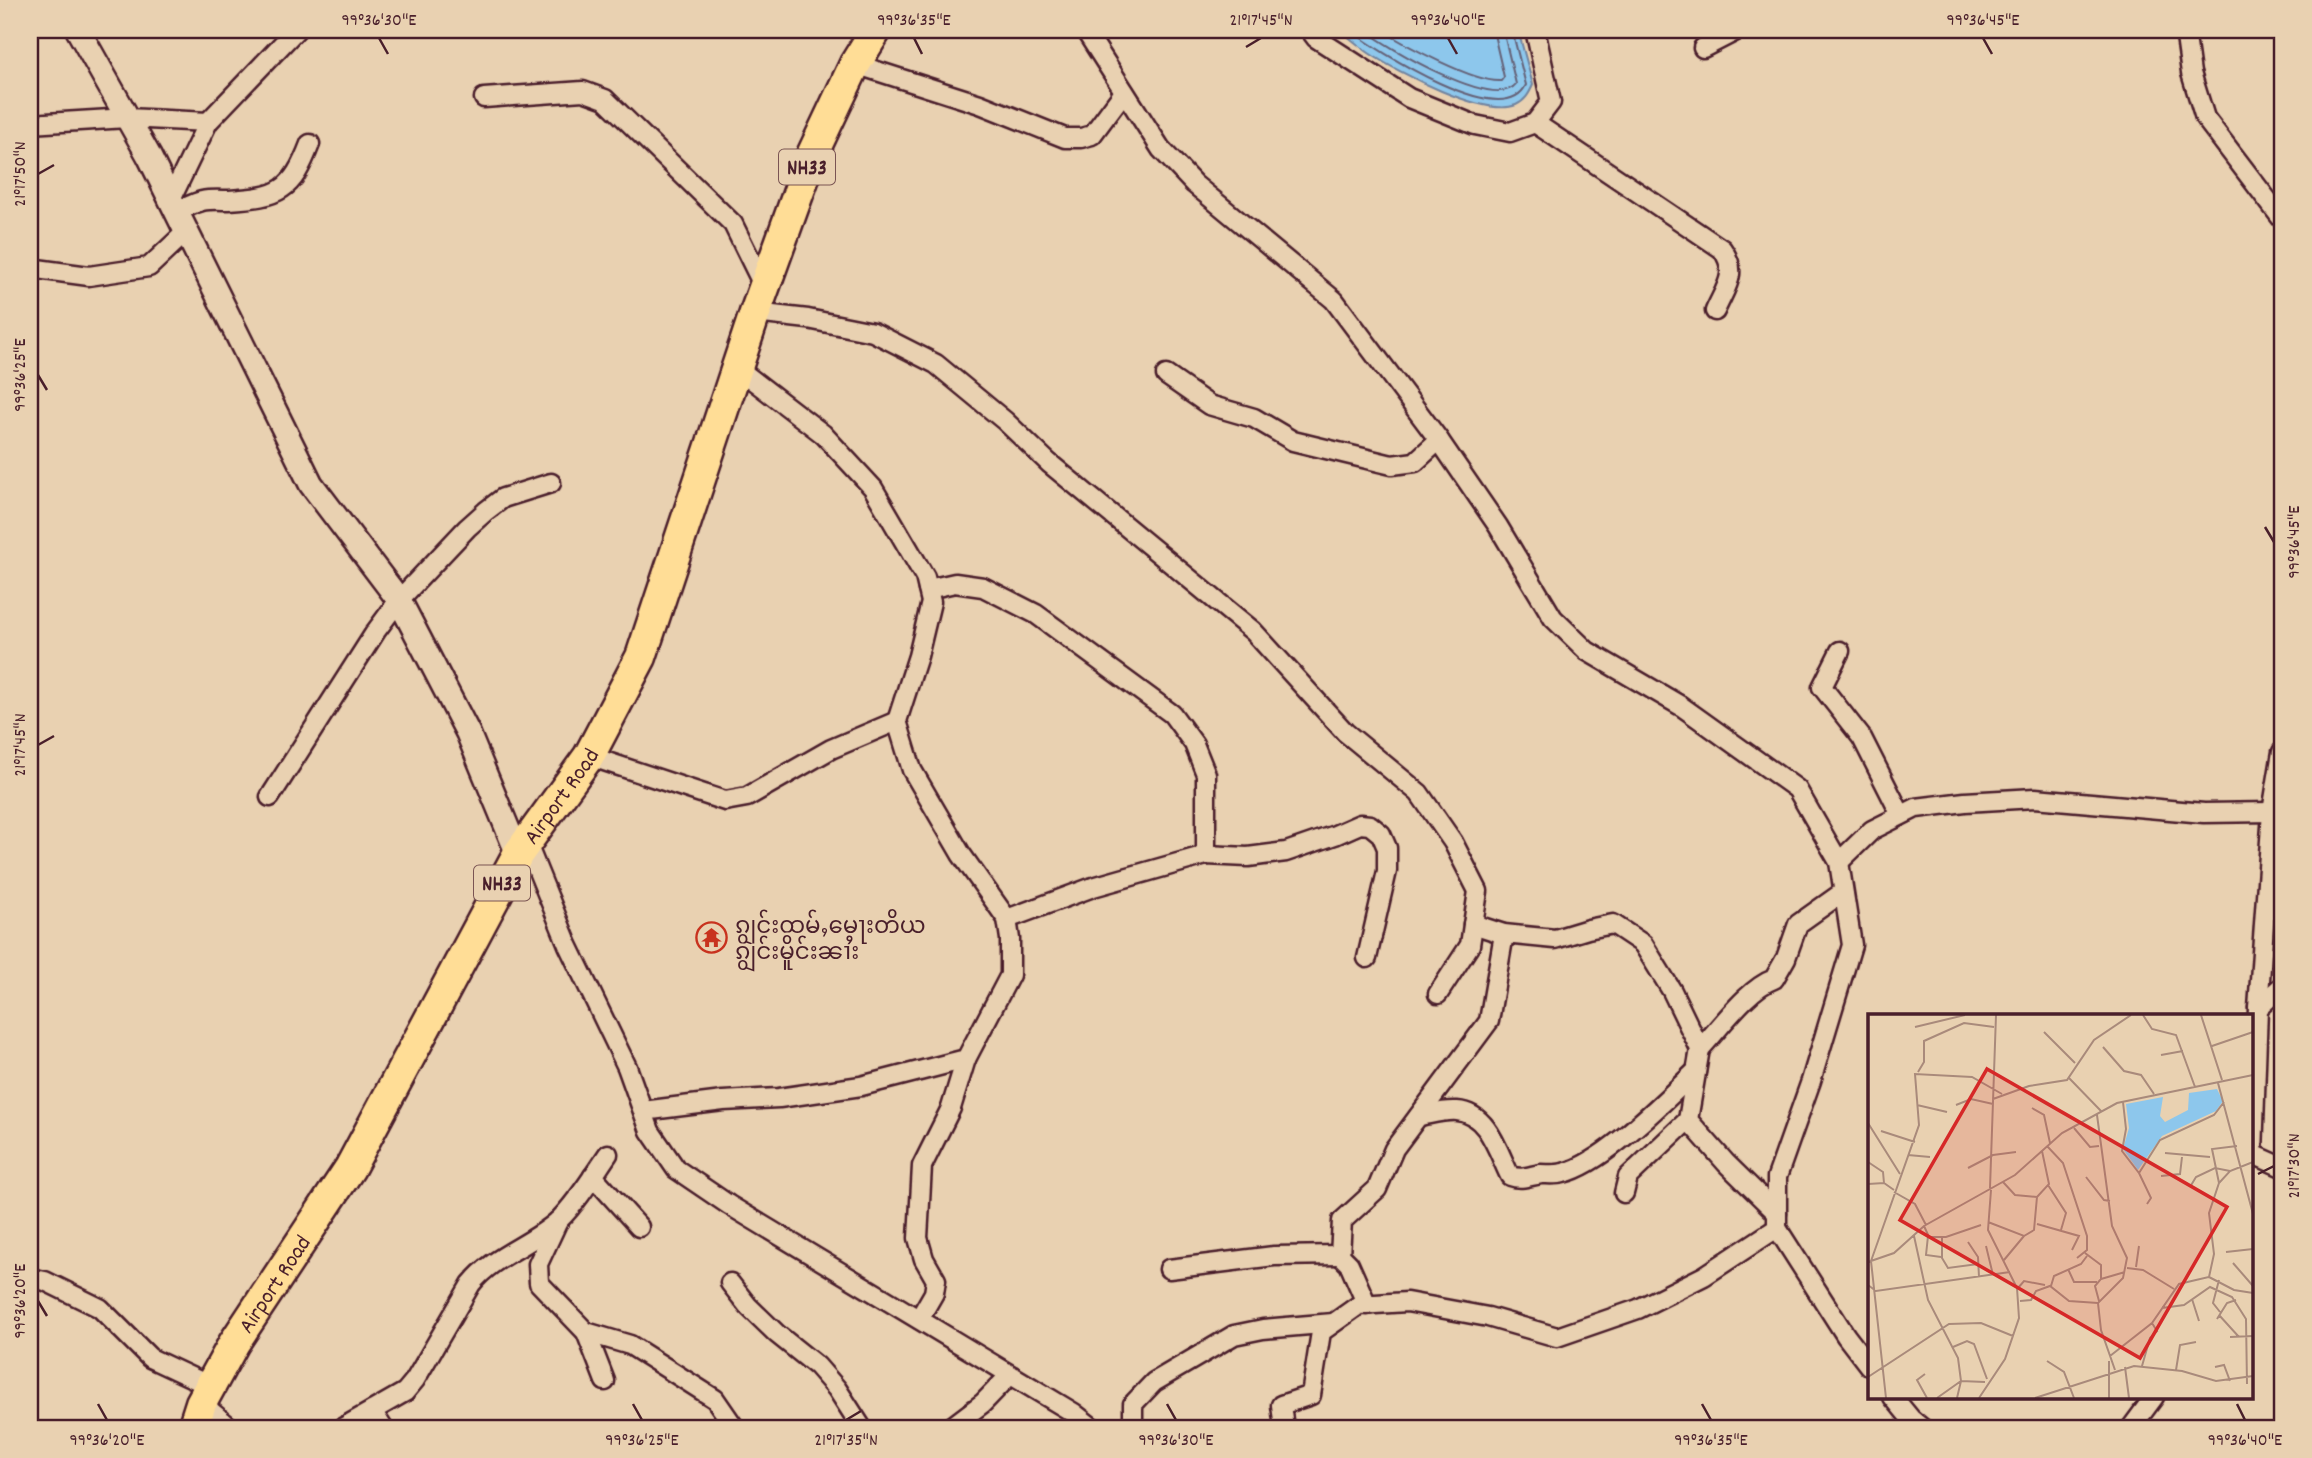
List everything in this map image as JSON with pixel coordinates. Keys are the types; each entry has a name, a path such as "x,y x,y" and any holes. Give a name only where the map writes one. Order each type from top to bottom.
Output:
{"highway":[{"name":"NH33","path":"760,300 812,155 855,64 876,30"},
{"name":"Airport Road","path":"201,1406 233,1343 350,1168 522,849 589,756 641,657 760,300"}],"street":[{"path":"78,30 178,214 312,484 400,600 468,733 627,1067 650,1131 676,1169 729,1205 1074,1413 1093,1428"},
{"path":"30,274 37,270 89,276 149,267 178,214 208,122 296,30"},
{"path":"1085,30 1161,149 1194,184 1334,300 1440,440 1498,526 1553,618 1587,652 1681,706 1797,789 1839,862 1852,944 1811,1081 1777,1177 1777,1220"},
{"path":"1310,30 1316,38 1409,98 1475,125 1510,132 1535,124 1551,102 1535,30"},
{"path":"1703,48 1738,30"},
{"path":"2185,30 2191,73 2205,118 2282,219"},
{"path":"855,64 980,104 1065,138 1092,135 1124,92"},
{"path":"484,98 583,91 604,99 733,224 760,300 808,319 873,332 936,364 1005,421 1049,463 1253,631 1345,732 1419,793 1453,842 1478,891 1470,945 1438,994"},
{"path":"30,124 127,118 208,122"},
{"path":"1535,124 1722,249 1731,261 1732,272 1715,311"},
{"path":"178,214 202,201 271,195 283,188 299,171 310,144"},
{"path":"737,368 823,434 873,488 925,577 931,602 918,656 897,721 912,770 961,854 1007,919 1010,975 966,1059 951,1108 922,1166 919,1238 924,1259 936,1280 934,1293 919,1319"},
{"path":"1166,375 1209,405 1254,418 1293,441 1392,465 1415,462 1440,440"},
{"path":"270,797 376,631 400,600 467,528 503,498 551,483"},
{"path":"928,589 955,583 983,587 1036,614 1172,714 1195,744 1206,775 1206,855"},
{"path":"1840,651 1822,687 1863,738 1901,815"},
{"path":"589,756 725,802 747,797 831,749 897,721"},
{"path":"2282,752 2273,812 2258,1009 2252,1157 2282,1167"},
{"path":"1839,862 1872,830 1901,815 1916,808 1965,802 2035,798 2204,813 2273,812"},
{"path":"1007,919 1093,887 1206,855 1248,857 1286,852 1360,824 1370,825 1381,834 1387,848 1387,871 1367,958"},
{"path":"1624,1193 1628,1177 1688,1120 1700,1049 1749,996 1764,983 1774,979 1786,958 1798,924 1843,892"},
{"path":"1473,924 1504,934 1555,939 1613,924 1643,944 1672,991 1700,1049"},
{"path":"1340,1255 1342,1221 1377,1189 1394,1149 1489,1021 1504,934"},
{"path":"2258,1009 2282,986"},
{"path":"643,1111 723,1101 779,1098 861,1086 966,1059"},
{"path":"1419,1116 1458,1111 1484,1123 1510,1175 1519,1179 1562,1174 1584,1166 1630,1132 1696,1071"},
{"path":"1688,1120 1777,1220 1846,1336 1868,1365"},
{"path":"605,1381 586,1332 539,1283 538,1264 558,1221 608,1154"},
{"path":"593,1176 639,1227"},
{"path":"1284,1428 1281,1405 1311,1395 1321,1332 1359,1305 1407,1302 1488,1317 1557,1337 1638,1309 1704,1276 1777,1220"},
{"path":"342,1428 405,1392 482,1270 558,1221"},
{"path":"1170,1269 1274,1256 1340,1255 1349,1264 1367,1305"},
{"path":"30,1278 45,1281 100,1308 201,1406 231,1428"},
{"path":"730,1283 748,1306 817,1366 837,1389 863,1428"},
{"path":"1133,1428 1133,1404 1154,1382 1234,1335 1263,1329 1332,1323"},
{"path":"586,1332 630,1345 715,1399 735,1428"},
{"path":"950,1428 983,1403 1010,1375"},
{"path":"1894,1398 1922,1428"},
{"path":"2131,1428 2153,1398"},
{"path":"372,1411 383,1428"}],"water":[{"path":"1339,30 1518,30 1533,85 1526,97 1516,105 1484,105 1441,91 1399,71"}],"place":[{"name":"ၵျွင်းထမ်ႇမေႃးတိယ ၵျွင်းမိူင်းၼၢႆး","path":"712,938"}]}
